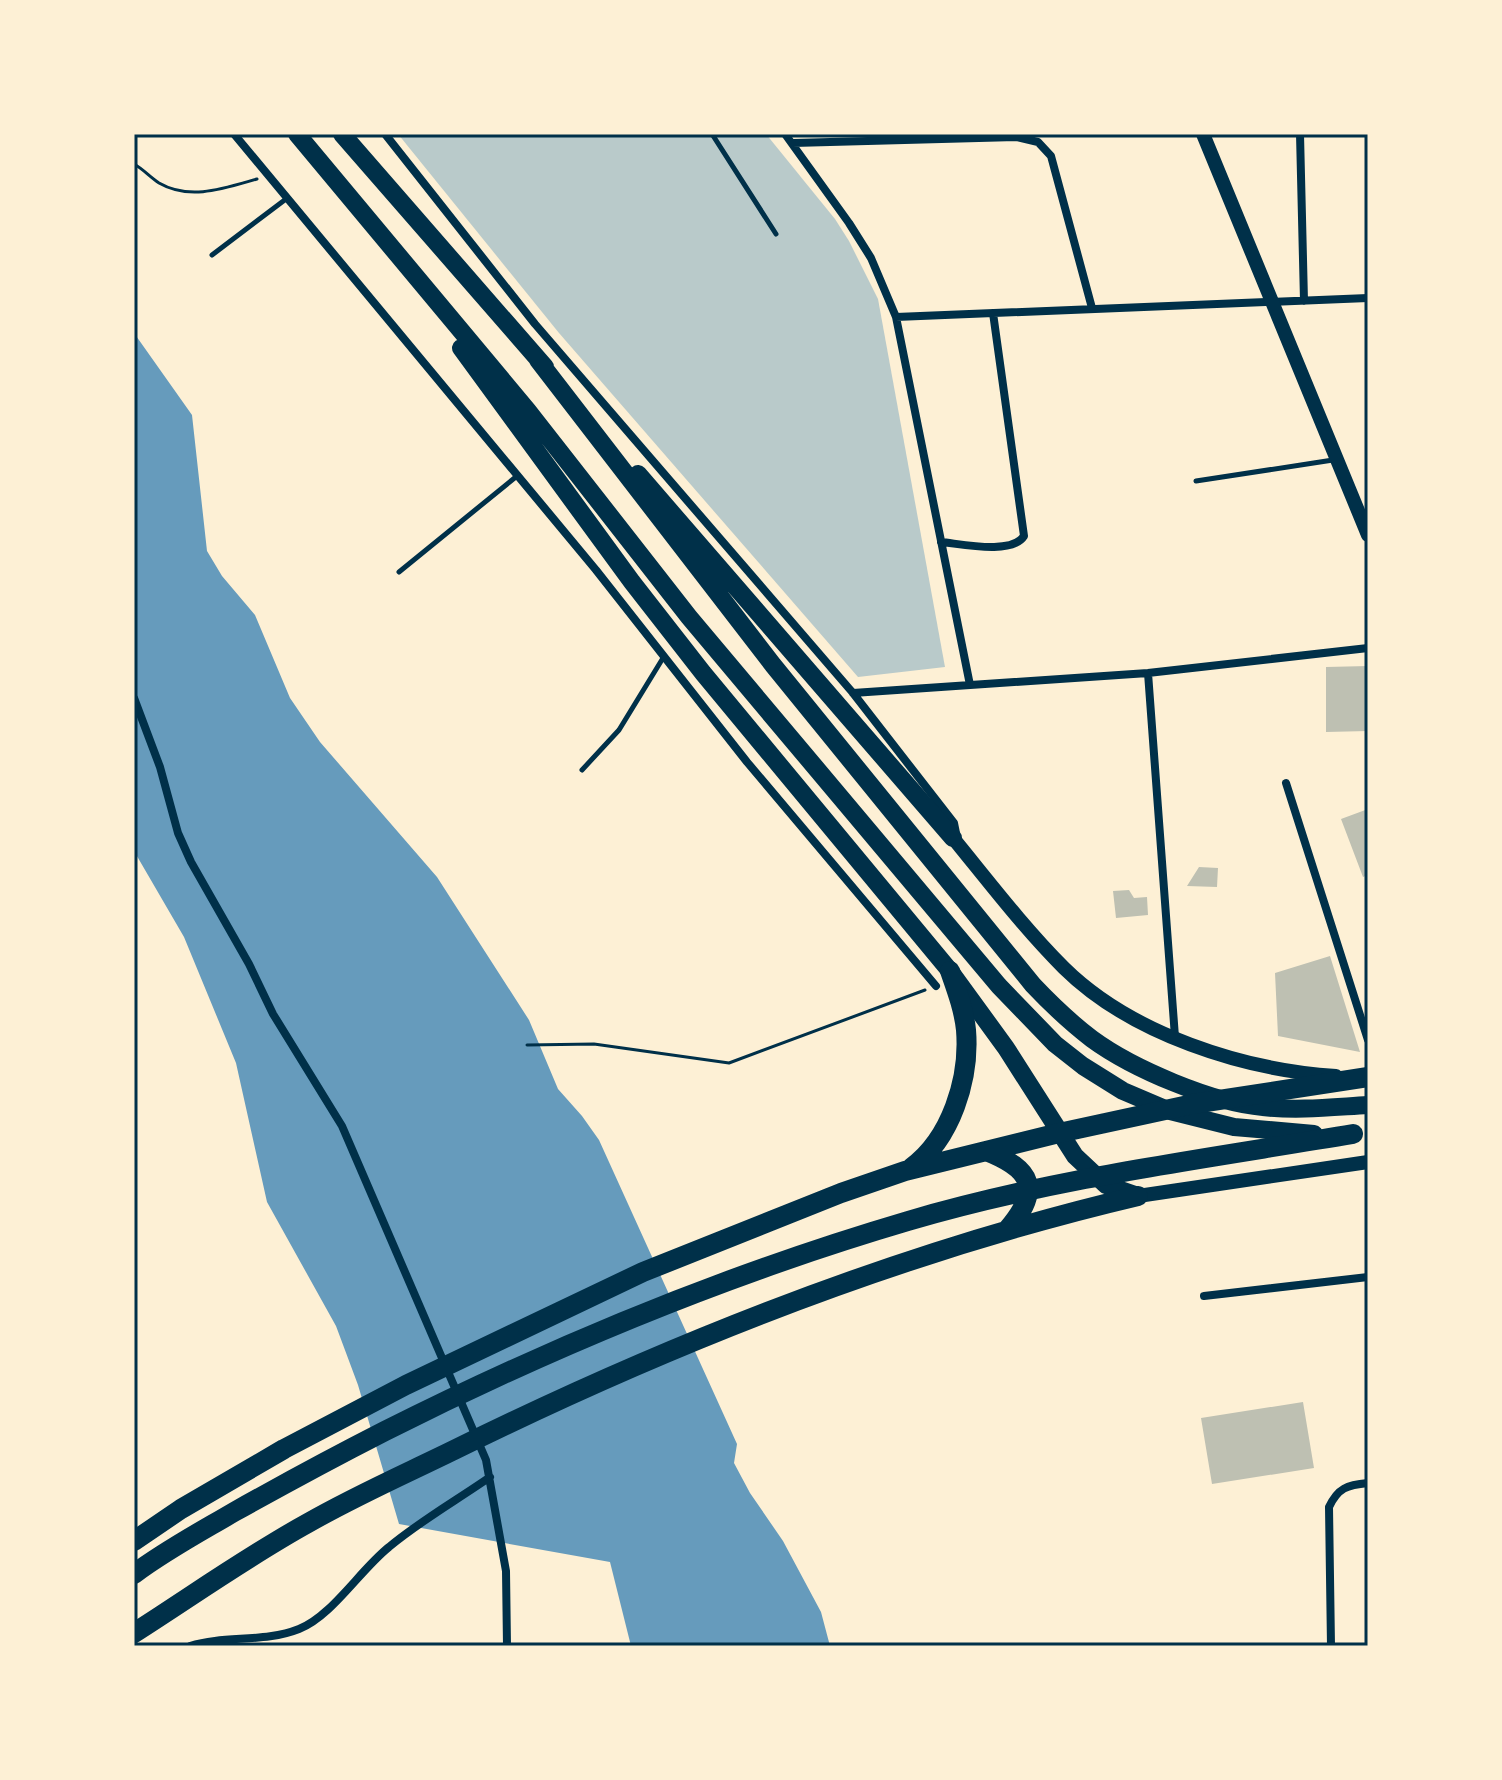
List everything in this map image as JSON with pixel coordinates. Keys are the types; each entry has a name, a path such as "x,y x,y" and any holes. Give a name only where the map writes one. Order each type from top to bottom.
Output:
{"highway":[{"path":"297,134 528,411 689,617 1031,1021 1055,1044 1103,1079 1145,1102 1201,1120 1294,1134 1360,1133"},
{"path":"342,134 953,838"},
{"path":"353,200 650,605 943,978 1006,1048 1081,1164 1116,1191 1138,1196"},
{"path":"538,360 766,656 1033,985 1094,1040 1182,1085 1223,1100 1260,1107 1302,1109 1368,1105"},
{"path":"905,1171 920,1161 938,1138 961,1086 966,1048 963,1013 943,978"},
{"path":"134,1541 181,1509 284,1449 406,1385 643,1272 841,1193 905,1171 1059,1133 1193,1104 1368,1077"},
{"path":"134,1574 161,1554 314,1466 512,1369 717,1285 909,1220 1031,1190 1105,1174 1360,1133"},
{"path":"986,1151 1020,1167 1028,1181 1027,1202 1008,1229"},
{"path":"134,1633 308,1522 550,1402 853,1279 1047,1217 1138,1196"}],"street":[{"path":"234,134 596,570 747,762 943,978"},
{"path":"385,134 601,403 853,693 954,823 956,833 953,838 1064,968 1097,996 1137,1020 1230,1059 1314,1075 1368,1077"},
{"path":"785,134 871,258 896,317 970,685"},
{"path":"1203,134 1368,535"},
{"path":"1300,134 1304,301"},
{"path":"793,143 1016,137 1038,142 1051,156 1092,308"},
{"path":"896,317 1368,298"},
{"path":"941,542 1007,547 1020,542 1024,536 993,313"},
{"path":"853,693 1148,673 1368,648"},
{"path":"1148,673 1175,1037"},
{"path":"134,698 160,767 178,833 191,862 249,964 273,1014 342,1126 480,1445 490,1477 506,1571 507,1646"},
{"path":"1286,783 1368,1040"},
{"path":"1138,1196 1368,1162"},
{"path":"1204,1296 1368,1277"},
{"path":"190,1646 269,1637 300,1629 321,1615 389,1547 490,1477"},
{"path":"1331,1646 1329,1507 1336,1492 1350,1485 1368,1483"}],"lane":[{"path":"712,134 776,234"},
{"path":"212,255 286,199"},
{"path":"1196,481 1337,459"},
{"path":"399,572 517,476"},
{"path":"582,770 619,730 663,658"}],"path":[{"path":"134,164 160,184 188,192 215,191 267,176"},
{"path":"527,1045 594,1044 729,1063 943,978"}],"shaded area":[{"path":"398,134 766,134 835,219 878,299 945,667 858,677 559,333"}],"water":[{"path":"134,333 192,415 207,551 222,576 255,615 290,698 320,742 437,877 529,1020 558,1089 599,1140 737,1444 734,1463 750,1493 783,1541 821,1612 830,1646 631,1646 610,1562 399,1524 358,1385 336,1326 267,1202 236,1063 184,937 134,851"}],"building":[{"path":"1368,666 1368,731 1326,732 1326,667"},
{"path":"1368,809 1368,875 1363,877 1341,819"},
{"path":"1199,867 1218,868 1217,887 1187,886"},
{"path":"1129,890 1134,898 1147,897 1148,915 1116,918 1113,891"},
{"path":"1330,956 1360,1052 1278,1036 1275,973"},
{"path":"1303,1402 1314,1468 1212,1484 1201,1418"}]}
